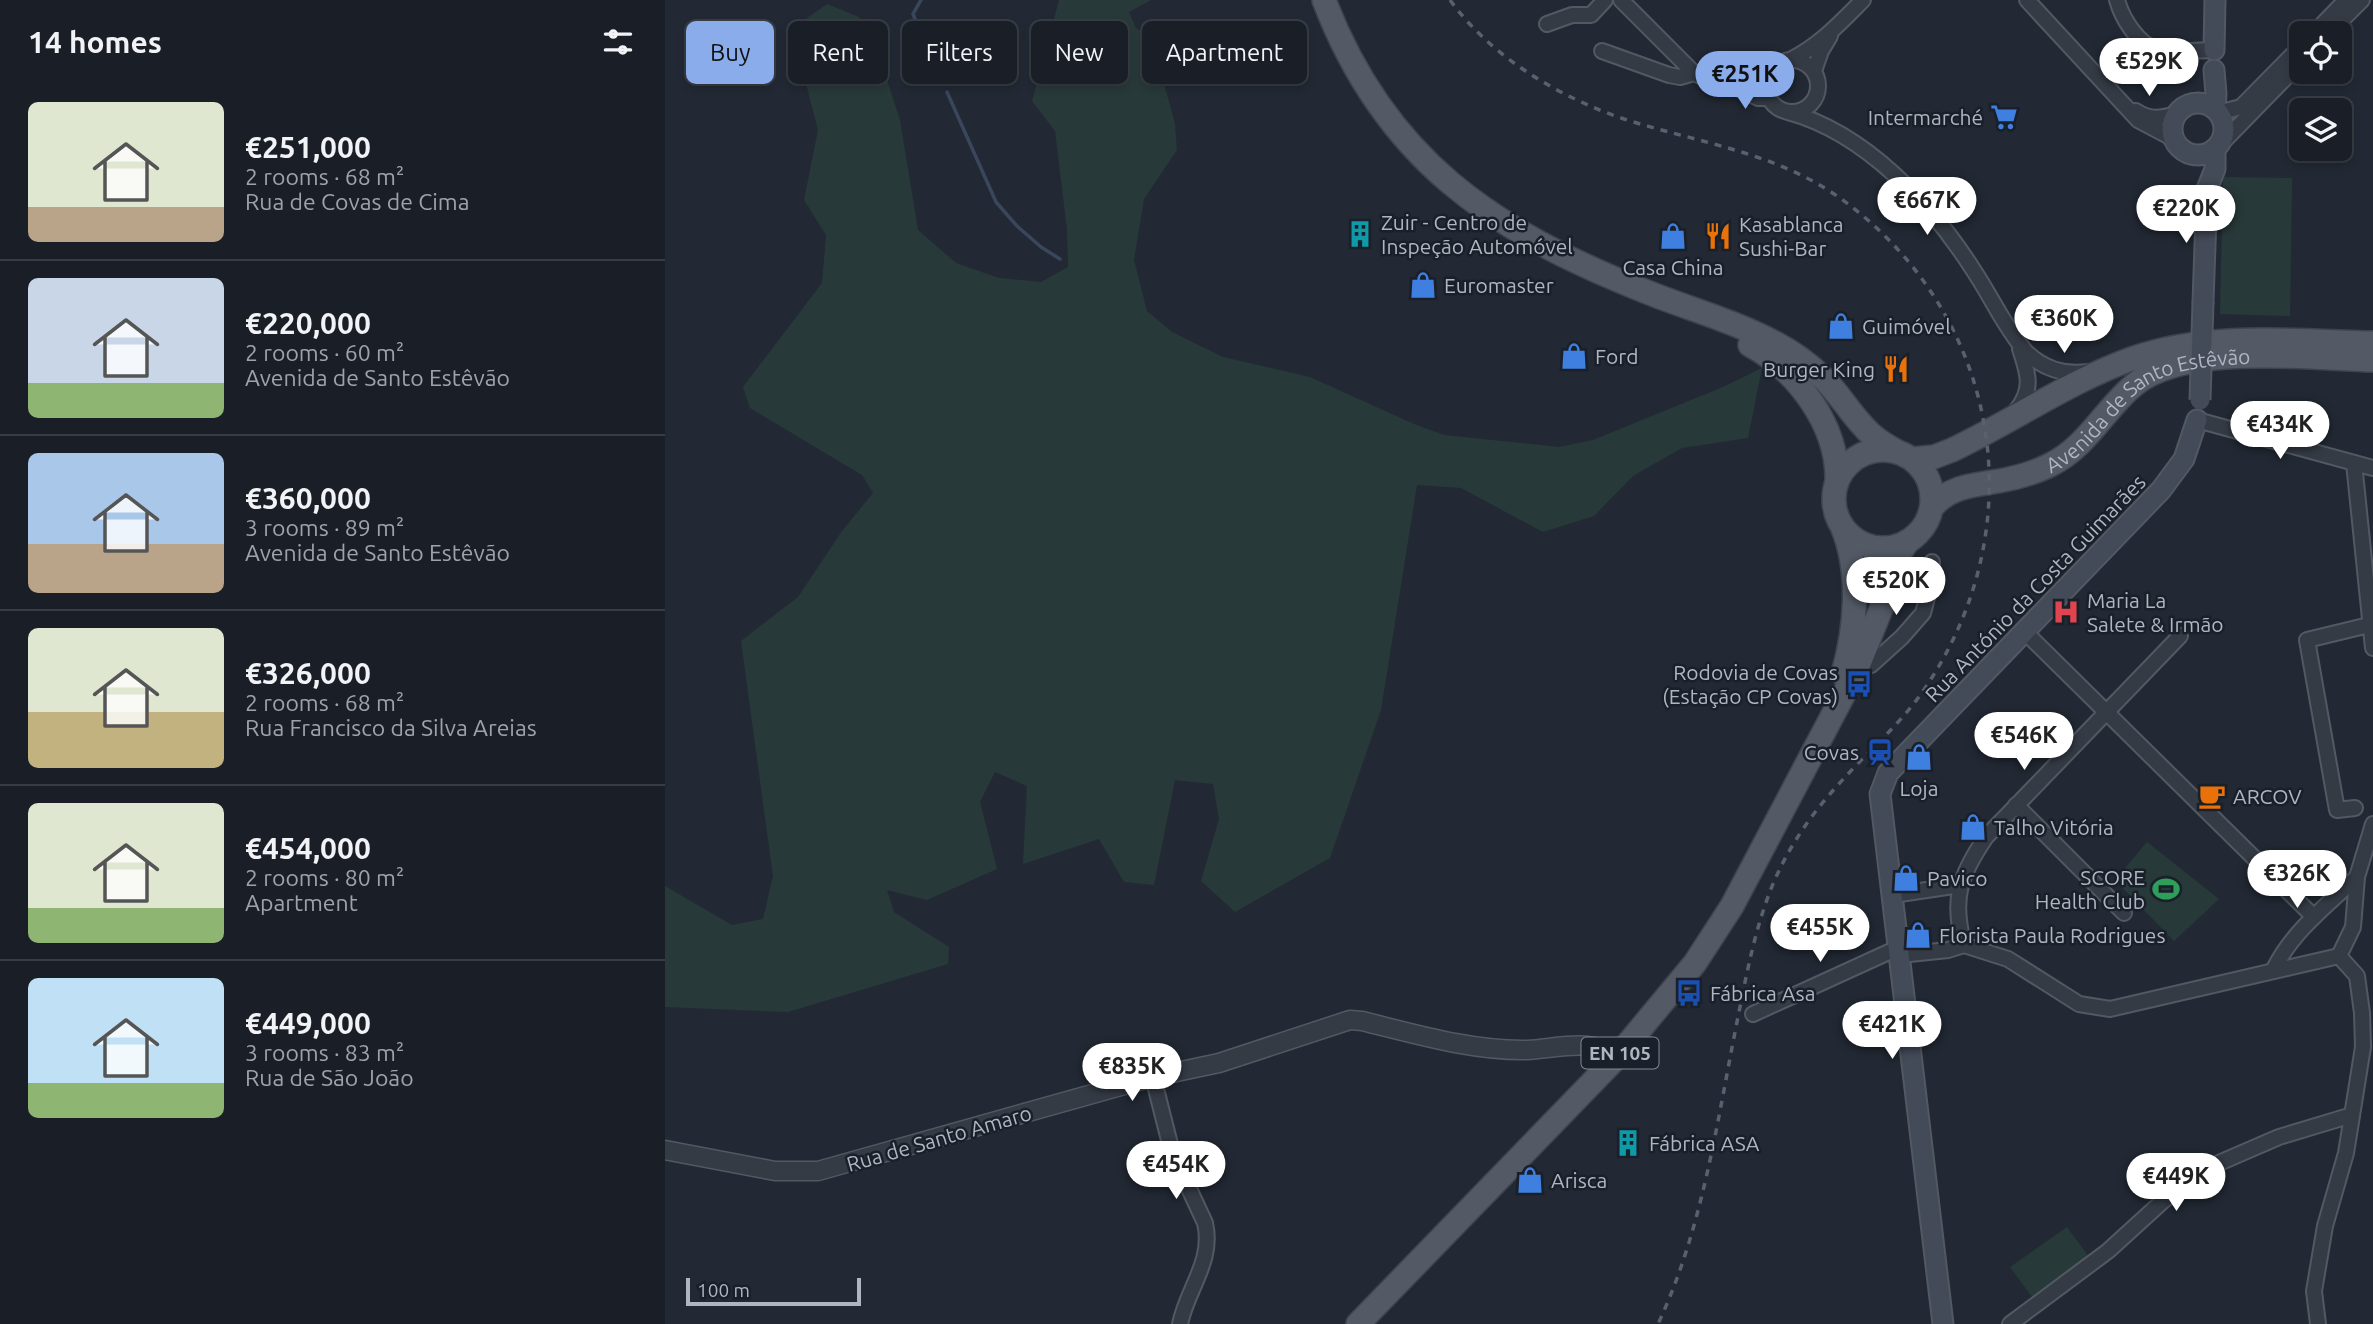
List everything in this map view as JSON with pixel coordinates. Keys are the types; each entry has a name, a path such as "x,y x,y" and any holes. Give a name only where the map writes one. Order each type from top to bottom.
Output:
{"main road":[{"name":"EN 105","path":"1324,0 1353,64 1392,126 1452,186 1497,219 1540,243 1589,267 1748,330 1794,355 1823,378 1862,426 1878,440 1922,468 1933,493 1932,507 1924,526 1908,541 1895,560 1881,608 1856,671 1716,932 1666,999 1617,1057 1358,1324"},
{"path":"2214,50 2215,0"},
{"path":"2210,108 2216,94 2214,70"},
{"path":"2210,108 2183,108 2173,122 2173,139 2178,147 2193,155 2201,155 2217,148"},
{"path":"2200,400 2207,189 2215,169 2217,148 2224,129 2210,108"},
{"path":"2193,155 2207,189"},
{"name":"EN 105","path":"1671,301 1761,351 1794,380 1821,417 1834,453 1837,481 1835,510 1851,551 1854,617 1844,673 1822,737"},
{"name":"Avenida de Santo Estêvão","path":"1905,455 1934,457 1952,450 2108,368 2188,344 2220,341 2373,343"},
{"name":"Avenida de Santo Estêvão","path":"1932,507 1941,497 1964,486 2020,476 2051,465 2089,435 2132,386 2153,372 2167,367 2227,357 2373,359"},
{"name":"Rua António da Costa Guimarães","path":"1893,895 1881,794 1888,773 2161,489 2184,459 2197,420"},
{"path":"1837,481 1854,459 1868,452 1882,449 1905,455"},
{"path":"1840,523 1850,535 1863,544 1878,548 1894,547 1908,541"},
{"path":"1893,895 1943,1324"}],"street":[{"path":"1547,24 1572,15 1591,15 1605,0"},
{"path":"1621,0 1694,72 1758,98 1768,98"},
{"path":"1733,86 1768,74 1777,64 1805,52 1835,29 1863,0"},
{"path":"2027,0 2138,120 2173,139"},
{"path":"2117,0 2136,36 2156,50 2214,50 2214,70"},
{"path":"2326,21 2346,0"},
{"path":"2341,21 2361,0"},
{"path":"1814,71 1821,51 1835,29"},
{"path":"1602,51 1669,75 1681,77 1694,72"},
{"path":"2210,108 2241,107 2289,58"},
{"path":"1788,112 1806,108 1812,103 1817,92 1818,79 1808,65 1792,59"},
{"path":"1768,74 1765,90 1768,98 1780,110 1810,118 1834,129 1886,169 1927,209 1974,271 2018,344 2029,376 2026,398 2008,419"},
{"path":"2217,148 2289,74"},
{"path":"1817,92 1825,118 1834,129"},
{"path":"2118,98 2151,118 2161,119 2177,114"},
{"path":"2018,344 2039,364 2057,371 2086,373 2108,368"},
{"name":"Rua António da Costa Guimarães","path":"2197,420 2200,400"},
{"path":"2197,420 2373,468"},
{"path":"2354,463 2373,648"},
{"path":"1856,671 1871,665 1902,637 1923,613 1931,583 1932,562"},
{"path":"2355,808 2337,810 2307,640 2369,625"},
{"path":"2025,632 2314,917"},
{"path":"1964,945 1958,923 1960,885 1986,837 2181,636"},
{"path":"2016,805 2124,913"},
{"path":"2339,956 2353,927 2357,877 2373,824"},
{"path":"2274,969 2283,951 2314,917 2357,877"},
{"path":"1893,895 1960,885"},
{"path":"1753,1014 1891,951 1948,950 1964,945 2008,959 2079,1004 2110,1009 2339,956"},
{"path":"2318,1324 2314,1291 2325,1226 2346,1153 2363,1047 2363,1013 2357,976 2339,956"},
{"name":"Rua de Santo Amaro","path":"665,1150 775,1171 818,1171 1153,1077 1219,1063 1350,1020 1489,1048 1527,1050 1586,1046 1599,1047 1617,1057"},
{"path":"1153,1077 1172,1152 1206,1223 1207,1232 1206,1256 1180,1324"},
{"path":"2010,1324 2108,1251 2164,1200 2212,1166 2279,1137 2352,1115"}],"shaded area":[{"path":"1059,0 1151,0 1129,12 1136,28 1142,32 1142,84 1164,84 1175,124 1177,150 1144,199 1134,260 1147,311 1172,332 1223,357 1310,377 1444,435 1559,447 1593,440 1723,387 1762,368 1748,438 1682,448 1633,476 1594,516 1543,532 1461,488 1417,485 1381,710 1330,858 1235,912 1201,881 1219,819 1213,784 1175,780 1154,885 1124,882 1099,839 1023,864 1027,786 995,772 980,802 997,869 927,900 887,890 894,912 949,947 948,964 788,1012 665,1007 665,886 732,925 763,919 773,876 741,641 798,597 842,531 873,493 862,475 750,408 743,387 822,283 826,235 804,200 818,130 806,84 888,83 900,120 918,230 956,263 999,278 1041,282 1068,267 1067,229 1055,131 1032,101 1037,84 1128,84 1128,21 1053,21"},
{"path":"827,4 859,17 862,21 806,21"},
{"path":"2223,177 2292,178 2290,316 2220,314"},
{"name":"SCORE Health Club","path":"2147,842 2219,899 2174,941 2115,880"},
{"path":"2067,1227 2089,1257 2032,1297 2010,1267"}],"waterway":[{"path":"916,21 913,14 921,0"},
{"path":"947,92 996,202 1017,226 1060,259"}],"railway":[{"path":"1450,0 1485,40 1551,87 1624,119 1763,159 1815,182 1840,198 1895,246 1937,301 1967,362 1985,427 1989,494 1980,562 1959,628 1923,691 1826,798 1789,851 1775,879 1763,910 1750,960 1697,1215 1686,1252 1658,1324"}],"place":[{"name":"Intermarché","path":"2004,117"},
{"name":"Zuir - Centro de Inspeção Automóvel","path":"1360,234"},
{"name":"Casa China","path":"1673,236"},
{"name":"Kasablanca Sushi-Bar","path":"1718,236"},
{"name":"Euromaster","path":"1423,285"},
{"name":"Guimóvel","path":"1841,326"},
{"name":"Ford","path":"1574,356"},
{"name":"Burger King","path":"1896,369"},
{"name":"Maria La Salete & Irmão","path":"2066,612"},
{"name":"Rodovia de Covas (Estação CP Covas)","path":"1859,684"},
{"name":"Covas","path":"1880,752"},
{"name":"Loja","path":"1919,757"},
{"name":"ARCOV","path":"2212,796"},
{"name":"Talho Vitória","path":"1973,827"},
{"name":"Pavico","path":"1906,878"},
{"name":"SCORE Health Club","path":"2166,889"},
{"name":"Florista Paula Rodrigues","path":"1918,935"},
{"name":"Fábrica Asa","path":"1689,993"},
{"name":"Fábrica ASA","path":"1628,1143"},
{"name":"Arisca","path":"1530,1180"}]}
